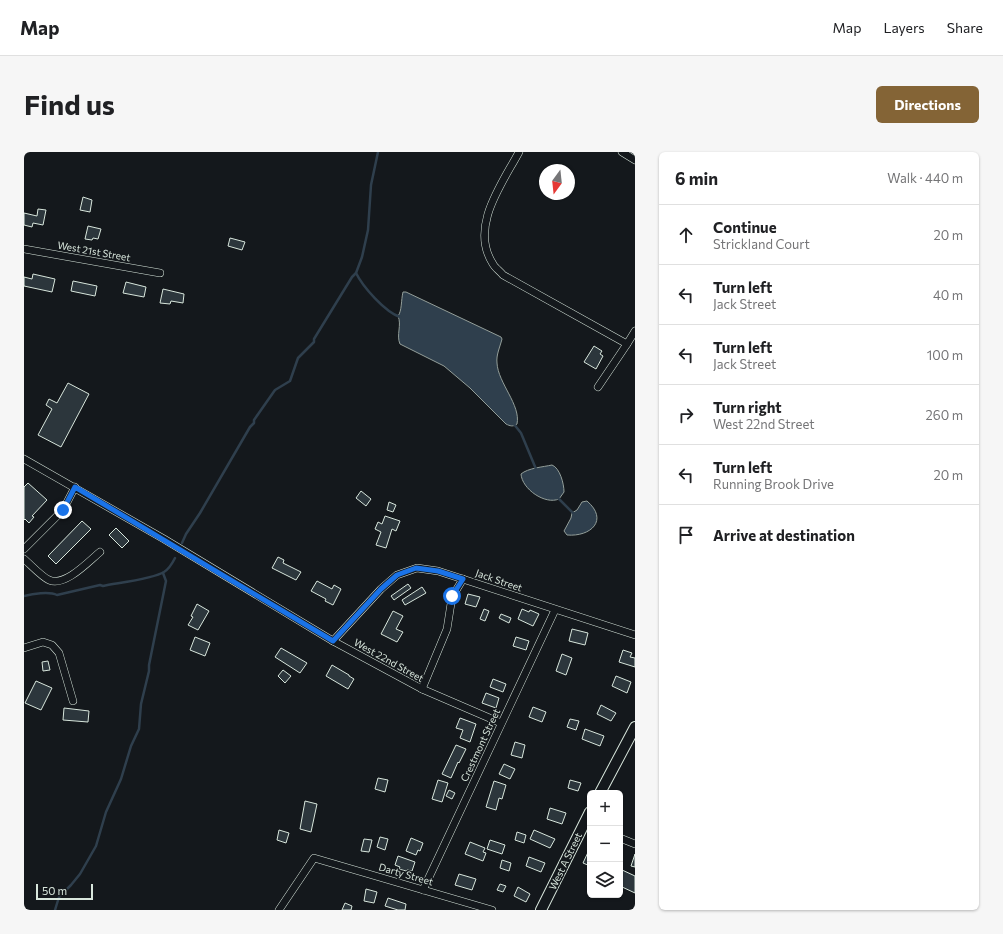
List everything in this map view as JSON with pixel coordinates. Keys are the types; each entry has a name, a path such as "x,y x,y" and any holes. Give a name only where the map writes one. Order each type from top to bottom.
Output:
{"street":[{"path":"520,152 486,216 484,231 485,246 492,264 503,275 627,344"},
{"path":"622,152 635,160"},
{"name":"West 21st Street","path":"24,249 160,273"},
{"path":"598,387 635,331"},
{"name":"West 22nd Street","path":"24,459 75,487 333,641 422,690 501,724"},
{"path":"24,549 63,510 75,487"},
{"path":"24,559 49,580 59,582 70,577 100,552"},
{"name":"Jack Street","path":"333,641 381,589 397,575 416,568 438,571 635,635"},
{"path":"422,690 447,629 452,596 463,579"},
{"name":"Crestmont Street","path":"423,890 555,610"},
{"path":"24,648 43,642 52,645 59,653 73,701"},
{"path":"602,790 635,727"},
{"name":"West A Street","path":"541,910 587,826"},
{"path":"623,839 635,844"},
{"name":"Darty Street","path":"279,910 314,858 492,910"}],"water":[{"path":"403,292 406,292 501,337 502,339 497,357 498,371 516,409 517,424 512,426 506,424 470,388 444,366 400,344 398,316 401,308"},
{"path":"552,465 559,473 564,492 559,499 547,500 535,494 525,485 521,474 532,469"},
{"path":"587,501 597,515 597,521 590,530 576,535 567,535 564,531 572,513 577,510 582,502"}],"building":[{"path":"83,197 92,200 90,212 80,210"},
{"path":"38,209 46,210 43,225 33,223 32,227 24,225 24,213 37,216"},
{"path":"88,226 101,229 98,239 85,239"},
{"path":"230,238 245,242 242,250 228,246"},
{"path":"33,274 55,279 52,292 24,286 24,277 32,279"},
{"path":"73,281 97,286 95,296 71,291"},
{"path":"126,282 146,287 144,297 123,293"},
{"path":"163,289 184,294 183,303 171,301 170,304 160,303"},
{"path":"594,346 602,351 600,354 603,356 596,369 584,362"},
{"path":"68,383 89,394 61,447 38,435 52,409 46,405 49,399 57,403"},
{"path":"28,483 47,500 32,516 34,517 29,523 25,519 24,520 24,487"},
{"path":"361,491 371,499 366,506 356,498"},
{"path":"389,502 396,505 393,512 387,510"},
{"path":"385,516 400,521 396,531 392,529 386,548 376,545 381,532 375,529 378,522 382,524"},
{"path":"82,521 91,529 56,564 48,556"},
{"path":"116,528 129,541 122,548 109,535"},
{"path":"278,557 284,560 283,563 301,572 296,580 272,568"},
{"path":"317,581 332,589 334,585 341,589 333,605 325,601 326,599 311,591"},
{"path":"408,584 411,588 394,600 391,596"},
{"path":"422,587 426,593 405,605 402,600"},
{"path":"468,594 480,597 476,607 465,604"},
{"path":"197,604 209,611 198,630 188,625 193,617 191,616"},
{"path":"484,609 489,611 485,621 480,619"},
{"path":"522,609 529,612 530,610 539,614 533,626 518,619"},
{"path":"393,611 403,616 396,629 403,632 397,642 381,634"},
{"path":"501,614 511,618 509,623 499,618"},
{"path":"572,629 588,633 585,645 569,641"},
{"path":"195,637 210,643 205,656 190,650"},
{"path":"516,637 529,641 526,650 513,646"},
{"path":"281,648 307,663 300,673 275,657"},
{"path":"623,650 632,653 630,657 635,658 635,667 619,662"},
{"path":"562,654 572,658 566,675 556,671"},
{"path":"48,661 50,670 43,671 42,662"},
{"path":"332,665 354,679 348,689 326,676"},
{"path":"283,670 291,676 285,683 278,676"},
{"path":"616,676 631,682 627,693 612,686"},
{"path":"493,679 506,684 503,692 490,687"},
{"path":"36,681 52,688 41,710 25,703"},
{"path":"486,693 499,698 496,708 482,703"},
{"path":"601,705 616,713 611,721 597,714"},
{"path":"533,707 546,712 542,722 529,717"},
{"path":"64,708 89,711 88,722 63,720"},
{"path":"460,718 476,724 470,742 460,738 463,730 456,728"},
{"path":"570,719 579,721 576,730 567,727"},
{"path":"585,729 604,736 600,746 582,739"},
{"path":"515,742 525,745 522,758 511,755"},
{"path":"456,745 466,749 451,778 442,774"},
{"path":"504,764 515,769 510,779 499,774"},
{"path":"378,778 388,780 385,792 375,789"},
{"path":"438,780 448,783 442,802 432,799"},
{"path":"570,780 581,783 578,791 568,788"},
{"path":"494,781 506,785 502,799 499,798 496,810 486,807"},
{"path":"449,790 455,793 452,799 446,796"},
{"path":"305,801 317,804 311,832 300,829"},
{"path":"550,808 566,813 562,824 547,819"},
{"path":"279,830 289,833 286,843 277,840"},
{"path":"534,830 555,839 550,848 530,839"},
{"path":"517,832 526,835 524,843 515,840"},
{"path":"380,837 388,839 385,850 377,847"},
{"path":"411,838 423,843 420,851 418,850 416,855 406,851"},
{"path":"364,839 372,840 369,852 361,851"},
{"path":"490,840 505,845 502,854 487,849"},
{"path":"470,842 485,848 483,852 486,853 483,861 465,854"},
{"path":"587,854 587,865 583,863"},
{"path":"635,854 635,867 631,866"},
{"path":"398,856 415,862 412,871 399,869 400,867 395,865"},
{"path":"529,857 545,863 541,872 526,866"},
{"path":"502,860 511,863 509,871 500,868"},
{"path":"623,870 635,876 635,893 623,887"},
{"path":"459,874 476,879 472,890 455,885"},
{"path":"500,884 506,886 503,892 497,890"},
{"path":"518,887 530,894 526,902 514,896"},
{"path":"366,889 377,892 374,903 364,901"},
{"path":"388,898 406,904 405,910 398,910 385,906"},
{"path":"345,903 352,906 351,910 342,910"}],"waterway":[{"path":"182,543 250,427 254,423 254,420 275,390 290,381 298,358 314,342 314,339 352,277 356,273 362,257 368,230 371,185 378,152"},
{"path":"356,273 359,279 381,305 400,317"},
{"path":"513,423 521,433 536,469"},
{"path":"557,497 575,515"},
{"path":"24,596 45,593 57,595 100,585 103,586 152,577 166,571 175,558"},
{"path":"55,910 59,897 80,874 96,846 106,812 121,779 131,746 139,729 141,704 149,671 166,581 163,573"}],"route":[{"path":"63,510 75,487 333,641 381,589 397,575 416,568 438,571 463,579 452,596"}]}
